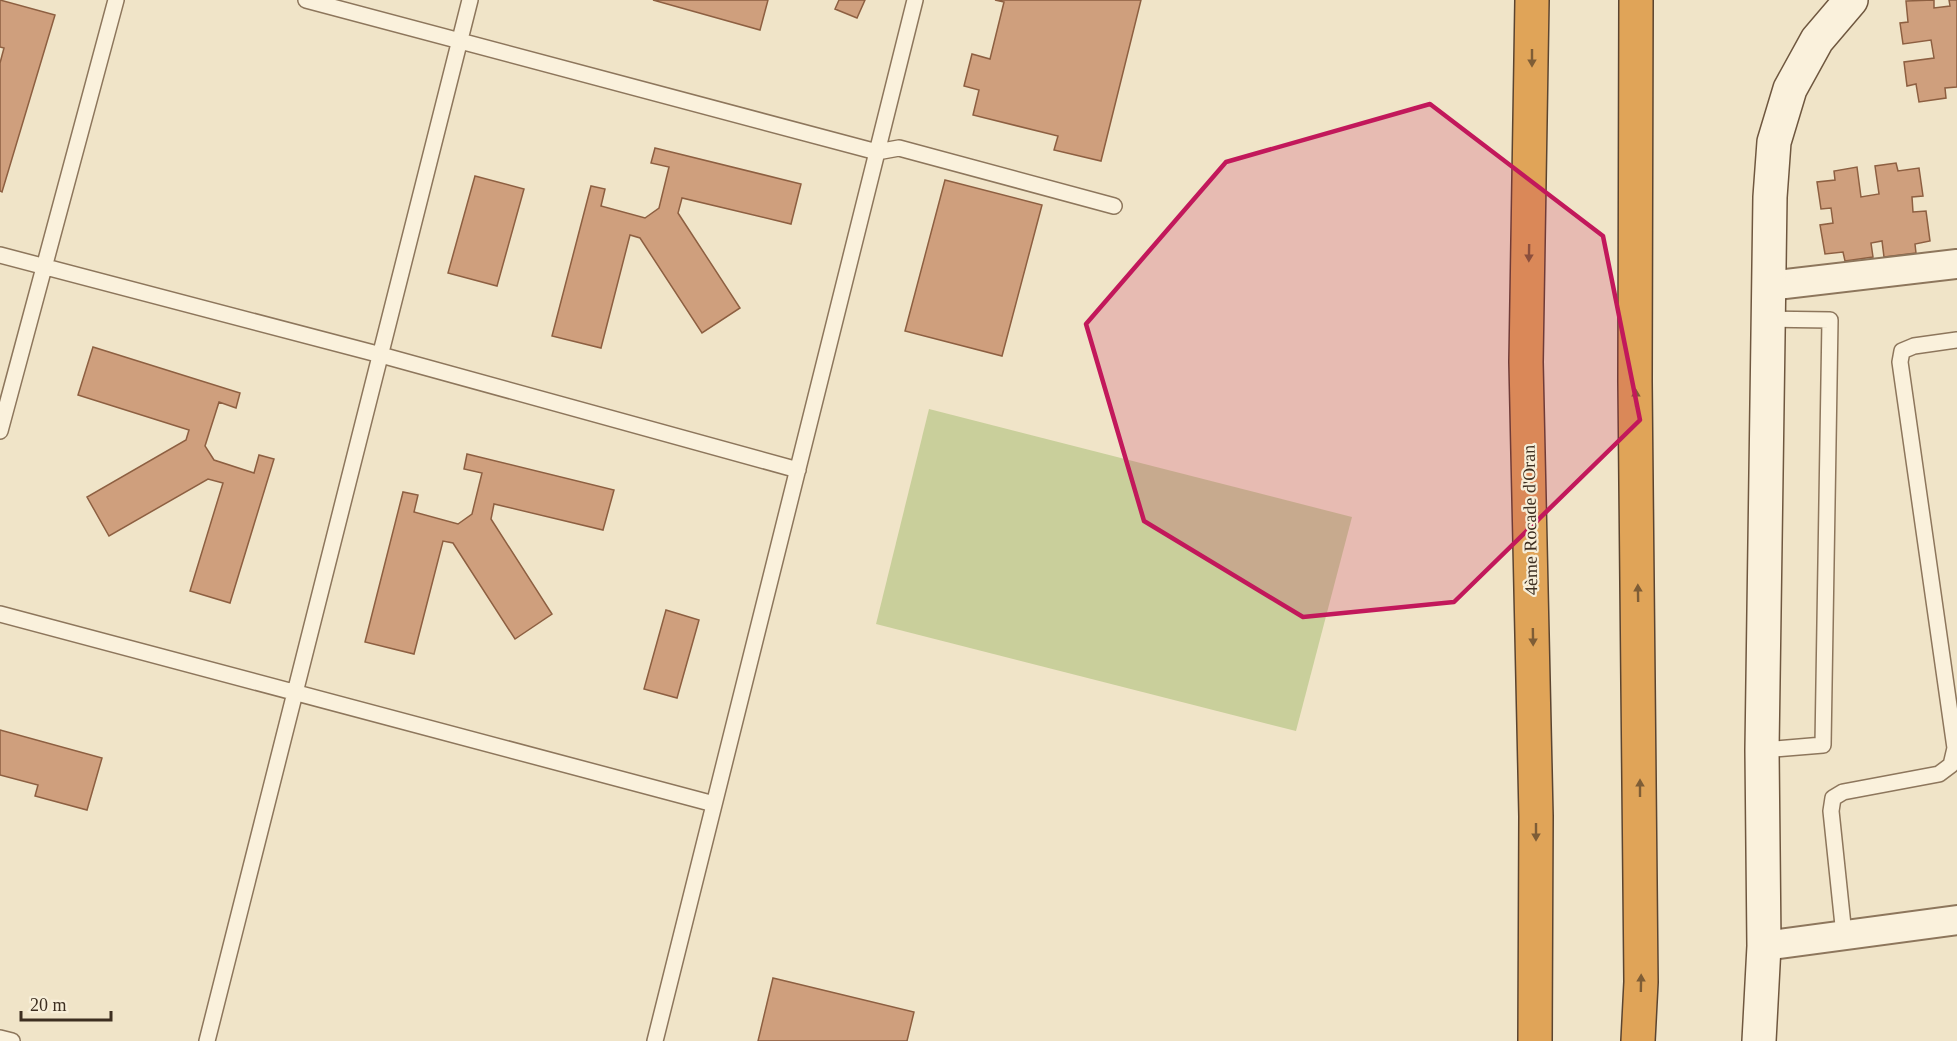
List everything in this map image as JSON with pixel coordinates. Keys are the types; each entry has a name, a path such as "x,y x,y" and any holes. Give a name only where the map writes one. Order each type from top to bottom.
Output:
{"highway":[{"name":"4ème Rocade d'Oran","path":"1532,0 1526,362 1536,816 1534,1041"},
{"path":"1636,0 1635,382 1641,959 1638,1041"}],"street":[{"path":"1759,1041 1764,946 1762,750 1770,197 1774,142 1790,89 1800,69 1817,40 1851,0"},
{"path":"1769,286 1957,264"},
{"path":"1764,946 1957,920"}],"lane":[{"path":"0,431 116,0"},
{"path":"306,0 877,152 899,148 1114,206"},
{"path":"207,1041 470,0"},
{"path":"656,1041 915,0"},
{"path":"0,255 381,355 798,470"},
{"path":"1762,750 1823,746 1824,710 1830,320 1769,319"},
{"path":"1844,935 1831,811 1833,798 1843,792 1939,774 1951,765 1955,748 1900,362 1902,351 1914,346 1957,340"},
{"path":"0,614 714,804"},
{"path":"0,1038 12,1041"}],"highlighted area":[{"path":"1430,104 1603,236 1640,420 1454,602 1303,617 1144,521 1086,324 1226,162"}],"green space":[{"path":"929,409 1352,517 1296,731 876,624"}],"building":[{"path":"0,0 55,15 2,192 0,191 0,63 4,48 0,47"},
{"path":"653,0 768,0 760,30"},
{"path":"839,0 865,0 857,18 835,9"},
{"path":"995,0 1141,0 1101,161 1054,150 1058,136 973,115 979,90 964,86 972,54 990,59 1004,2"},
{"path":"1934,0 1934,8 1950,6 1949,0 1957,0 1957,87 1945,88 1946,98 1919,102 1916,84 1907,86 1904,62 1934,58 1931,40 1903,44 1900,23 1908,22 1906,1"},
{"path":"655,148 801,184 791,224 682,198 678,213 740,308 702,333 640,238 630,235 601,348 552,336 591,186 605,189 601,206 645,218 659,208 669,167 651,163"},
{"path":"1896,163 1898,171 1919,168 1923,196 1912,197 1913,212 1926,211 1930,241 1915,244 1916,253 1884,257 1882,241 1871,243 1873,257 1845,261 1843,252 1825,254 1820,225 1833,223 1831,208 1821,209 1817,182 1835,180 1834,171 1857,167 1861,197 1879,194 1875,166"},
{"path":"475,176 524,189 497,286 448,273"},
{"path":"945,180 1042,205 1002,356 905,331"},
{"path":"93,347 240,393 236,408 219,402 205,446 214,460 254,473 259,455 274,459 230,603 190,591 223,483 208,479 109,536 87,497 186,440 189,430 78,395"},
{"path":"467,454 614,490 603,530 494,504 491,519 552,614 515,639 453,543 443,541 414,654 365,642 403,492 418,495 414,512 458,524 472,514 482,473 464,469"},
{"path":"666,610 699,620 677,698 644,689"},
{"path":"0,730 102,758 87,810 35,796 38,785 0,775"},
{"path":"773,978 914,1012 907,1041 758,1041"}]}
